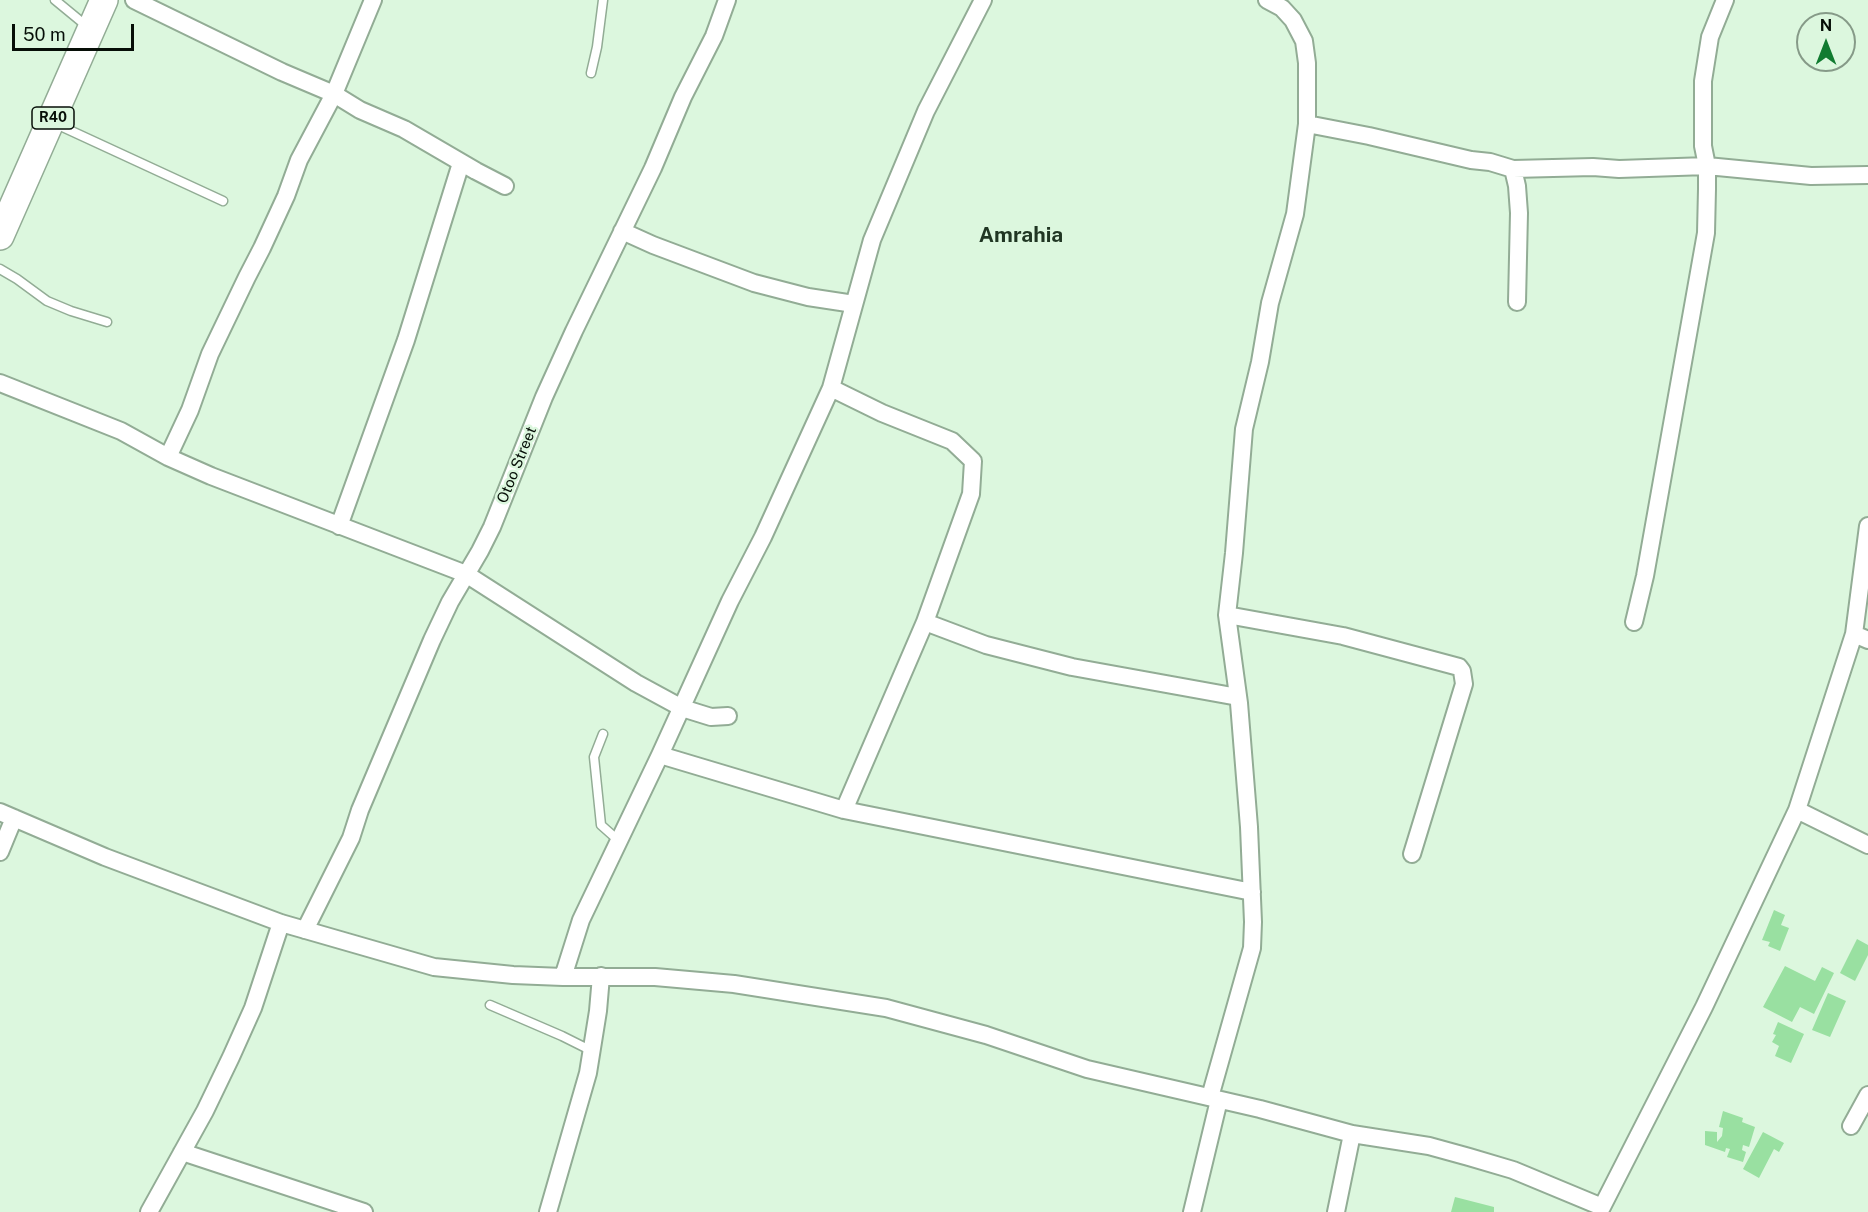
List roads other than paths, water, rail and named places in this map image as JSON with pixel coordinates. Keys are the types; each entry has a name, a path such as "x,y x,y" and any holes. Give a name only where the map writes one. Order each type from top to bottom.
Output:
{"main road":[{"name":"R40","path":"0,236 104,0"}],"street":[{"path":"134,0 282,72 333,94 360,110 404,129 505,186"},
{"path":"168,457 190,410 210,354 262,248 299,160 333,94 373,0"},
{"name":"Otoo Street","path":"305,930 351,838 360,810 432,640 450,602 492,527 544,397 582,312 653,168 683,97 714,36 727,0"},
{"path":"563,977 581,920 730,601 763,537 831,388 876,229 926,111 983,0"},
{"path":"1634,622 1645,576 1704,244 1707,166 1703,146 1703,81 1710,37 1725,0"},
{"path":"1192,1212 1214,1099 1217,1066 1252,948 1249,827 1238,697 1227,615 1244,429 1260,362 1270,303 1295,214 1307,124 1307,63 1304,42 1293,20 1278,3"},
{"path":"1307,124 1369,135 1513,169 1707,166 1811,176 1868,176"},
{"path":"339,526 406,340 461,163"},
{"path":"1513,169 1519,213 1517,302"},
{"path":"621,231 754,283 808,297 854,304"},
{"path":"0,383 121,431 168,457 211,476 466,574 636,682 682,708 711,717 728,716"},
{"path":"831,388 882,413 952,441 973,461 971,494 925,622 844,810"},
{"path":"0,852 7,815 105,857 281,923 434,967 513,975 655,976 734,984 886,1008 986,1035 1087,1069 1352,1134 1429,1146 1469,1156 1513,1170 1608,1209 1797,810 1861,637 1868,526"},
{"path":"1227,615 1343,636 1459,667 1464,684 1412,854"},
{"path":"925,622 986,645 1072,667 1238,697"},
{"path":"660,755 844,810 1252,892"},
{"path":"1797,810 1868,845"},
{"path":"149,1212 205,1111 253,1008 281,923"},
{"path":"548,1212 585,1084 598,1011 601,976"},
{"path":"1851,1126 1868,1095"},
{"path":"1336,1212 1352,1134"},
{"path":"182,1152 364,1212"}],"lane":[{"path":"55,0 92,30"},
{"path":"591,73 603,0"},
{"path":"51,122 223,201"},
{"path":"0,269 47,301 108,322"},
{"path":"603,734 594,757 601,825 619,841"},
{"path":"490,1005 592,1051"}],"district":[{"name":"Amrahia","path":"1021,236"}]}
